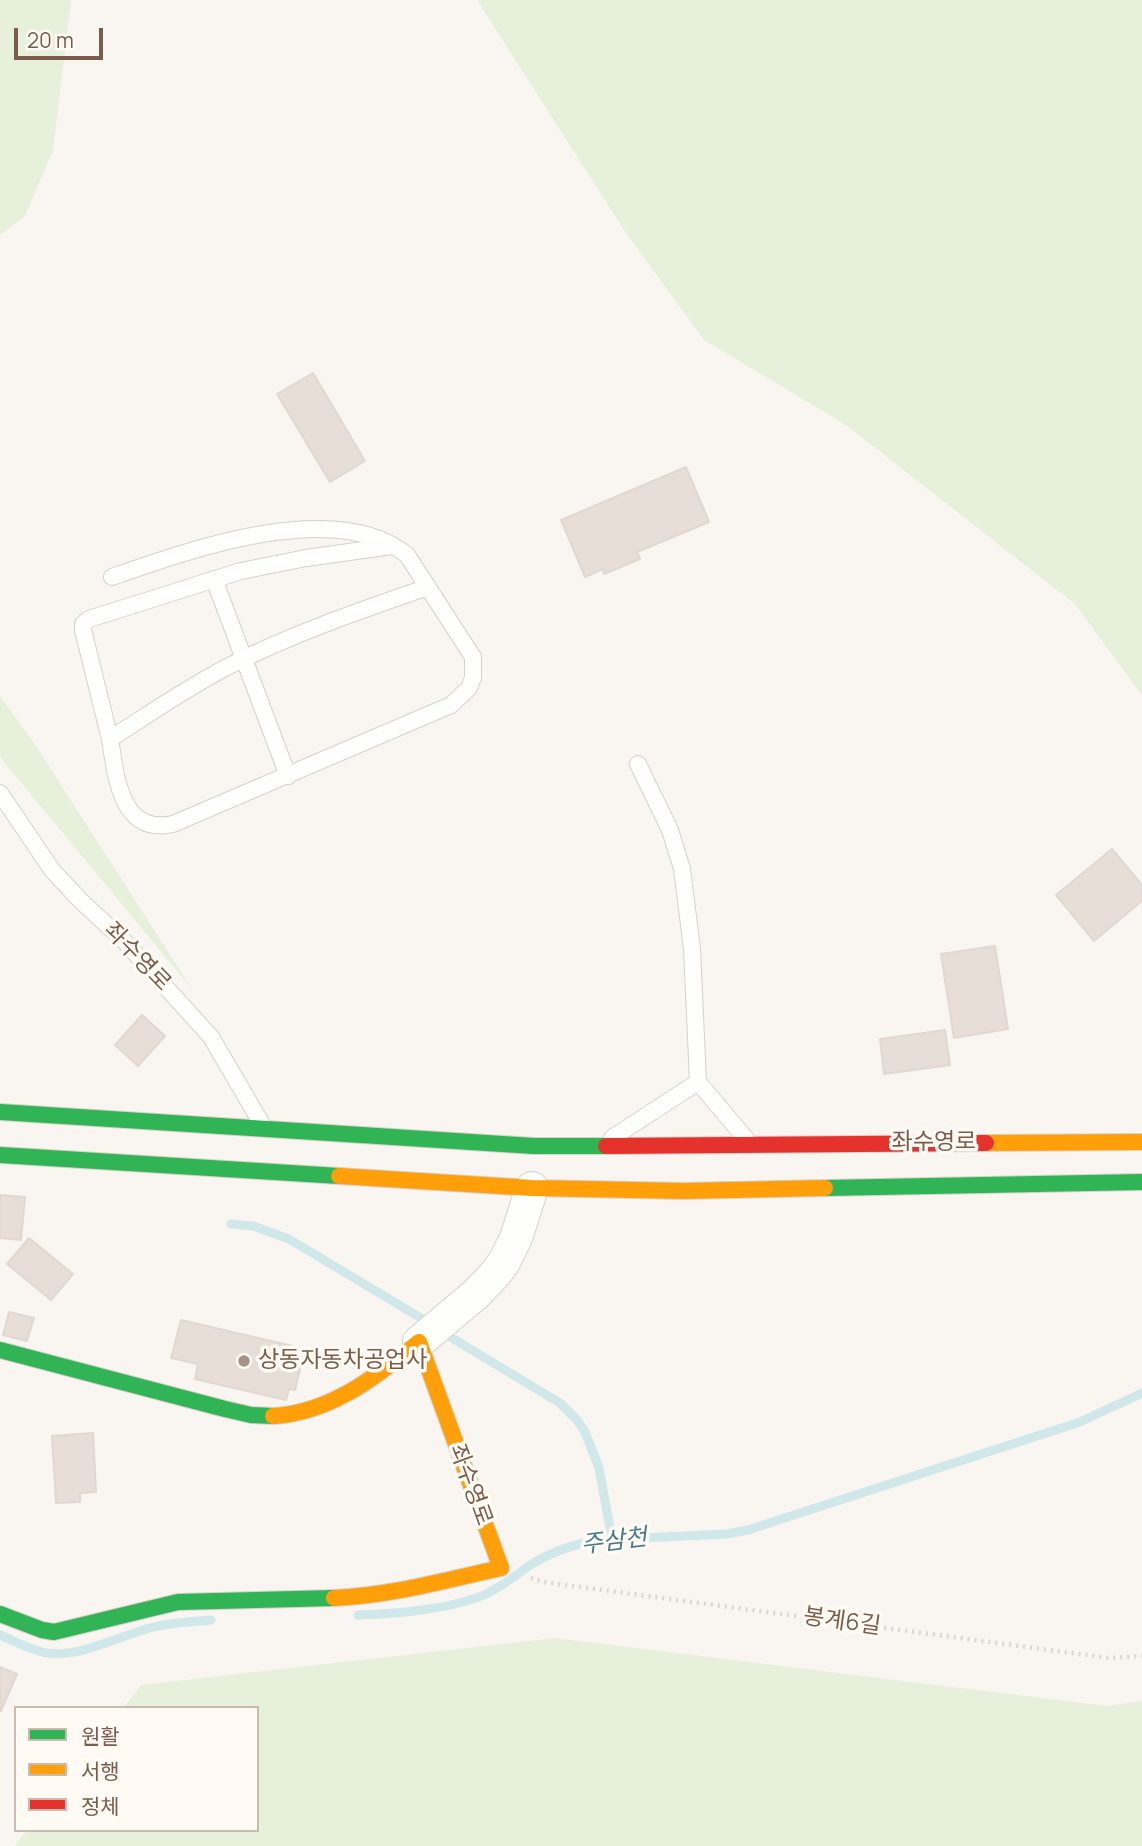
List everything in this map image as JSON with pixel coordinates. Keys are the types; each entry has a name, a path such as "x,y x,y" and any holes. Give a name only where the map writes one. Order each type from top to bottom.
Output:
{"street":[{"name":"좌수영로","path":"0,1112 534,1146 1142,1142"},
{"name":"좌수영로","path":"0,1155 532,1188 684,1191 1142,1182"},
{"path":"0,1349 234,1411 253,1415 298,1413 350,1393 379,1375 476,1294 504,1262 516,1238 532,1188"},
{"name":"좌수영로","path":"0,1614 54,1632 177,1602 357,1597 501,1568 422,1340"}],"lane":[{"path":"112,577 227,541 300,530 336,529 356,532 395,545 407,555 473,656 473,678 469,688 451,705 288,776 161,827 151,826 141,820 125,803 116,775 83,624 89,619 241,571 358,549 395,545"},
{"path":"214,579 288,776"},
{"path":"110,739 227,667 324,623 428,587"},
{"path":"638,764 670,830 682,869 692,949 698,1082 751,1144"},
{"name":"좌수영로","path":"0,793 52,870 124,941 211,1037 264,1128"},
{"path":"600,1146 698,1082"}],"path":[{"name":"봉계6길","path":"543,1582 1110,1658 1142,1656"}],"green space":[{"path":"0,0 71,0 53,150 25,216 0,235"},
{"path":"477,0 1142,0 1142,695 1075,604 846,425 704,340 626,233"},
{"path":"0,696 34,743 192,989 0,757"},
{"path":"555,1638 1106,1706 1142,1701 1142,1846 15,1846 26,1832 259,1832 259,1706 125,1706 141,1685"}],"building":[{"path":"313,373 365,461 330,482 277,394"},
{"path":"686,467 709,522 637,552 640,559 604,574 603,569 585,577 561,520"},
{"path":"1112,849 1142,885 1142,901 1094,941 1056,895"},
{"path":"995,946 1008,1029 954,1038 941,954"},
{"path":"142,1015 165,1036 138,1066 115,1045"},
{"path":"945,1030 950,1065 884,1074 880,1039"},
{"path":"0,1195 25,1197 21,1240 0,1238"},
{"path":"29,1238 73,1274 51,1300 7,1264"},
{"path":"9,1312 34,1318 27,1341 3,1335"},
{"name":"상동자동차공업사","path":"181,1320 305,1349 295,1390 289,1389 286,1400 195,1379 198,1364 171,1358"},
{"path":"93,1433 96,1492 80,1493 80,1502 56,1503 52,1436"},
{"path":"0,1667 17,1674 1,1711 0,1711"}],"waterway":[{"path":"231,1224 253,1226 289,1239 431,1324"},
{"path":"442,1332 560,1403 577,1420 585,1432 599,1468 612,1539"},
{"name":"주삼천","path":"358,1615 424,1610 472,1599 486,1594 548,1555 598,1540 727,1534 748,1530 1080,1422 1142,1393"},
{"name":"주삼천","path":"0,1635 34,1650 58,1654 83,1650 154,1627 211,1620"}],"traffic: fast":[{"path":"0,1112 534,1146 606,1146"},
{"path":"0,1155 339,1176"},
{"path":"825,1188 1142,1182"},
{"path":"0,1350 225,1409 251,1415 273,1416"},
{"path":"0,1614 54,1632 178,1602 334,1598"}],"traffic: slow":[{"path":"986,1143 1142,1142"},
{"path":"339,1176 532,1188 684,1191 825,1188"},
{"path":"273,1416 314,1408 351,1391 419,1342 501,1568 397,1591 334,1598"}],"traffic: jam":[{"path":"606,1146 986,1143"}],"place":[{"name":"상동자동차공업사","path":"244,1361"}]}
